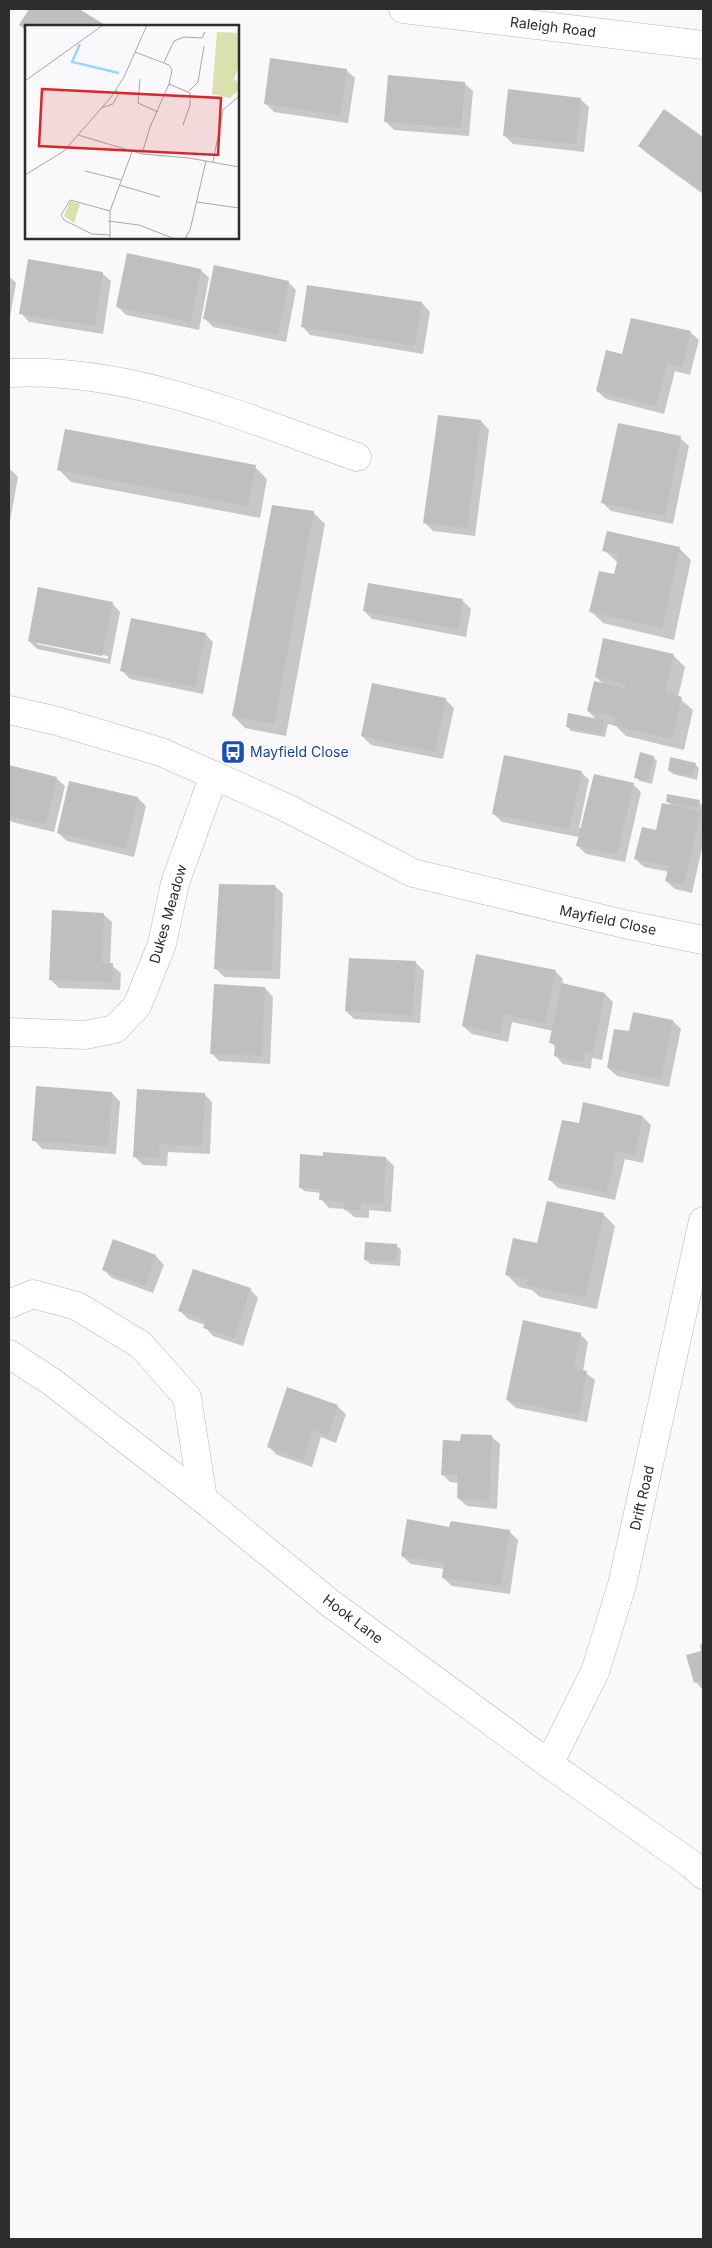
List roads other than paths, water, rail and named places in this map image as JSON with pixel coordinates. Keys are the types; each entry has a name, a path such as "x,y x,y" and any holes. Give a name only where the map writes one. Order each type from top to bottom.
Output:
{"street":[{"name":"Raleigh Road","path":"403,9 703,45"},
{"path":"9,373 38,372 101,378 136,386 189,399 358,457"},
{"name":"Mayfield Close","path":"9,710 57,721 160,752 285,807 413,873 624,924 703,940"},
{"name":"Dukes Meadow","path":"9,1032 85,1035 115,1029 137,1006 162,944 175,883 214,775"},
{"name":"Drift Road","path":"549,1764 595,1672 622,1585 703,1221"},
{"path":"9,1304 32,1294 77,1306 142,1345 187,1398 203,1499"},
{"name":"Hook Lane","path":"9,1354 52,1382 203,1499 330,1603 549,1764 691,1864 703,1875"}],"place":[{"name":"Mayfield Close","path":"233,752"}]}
